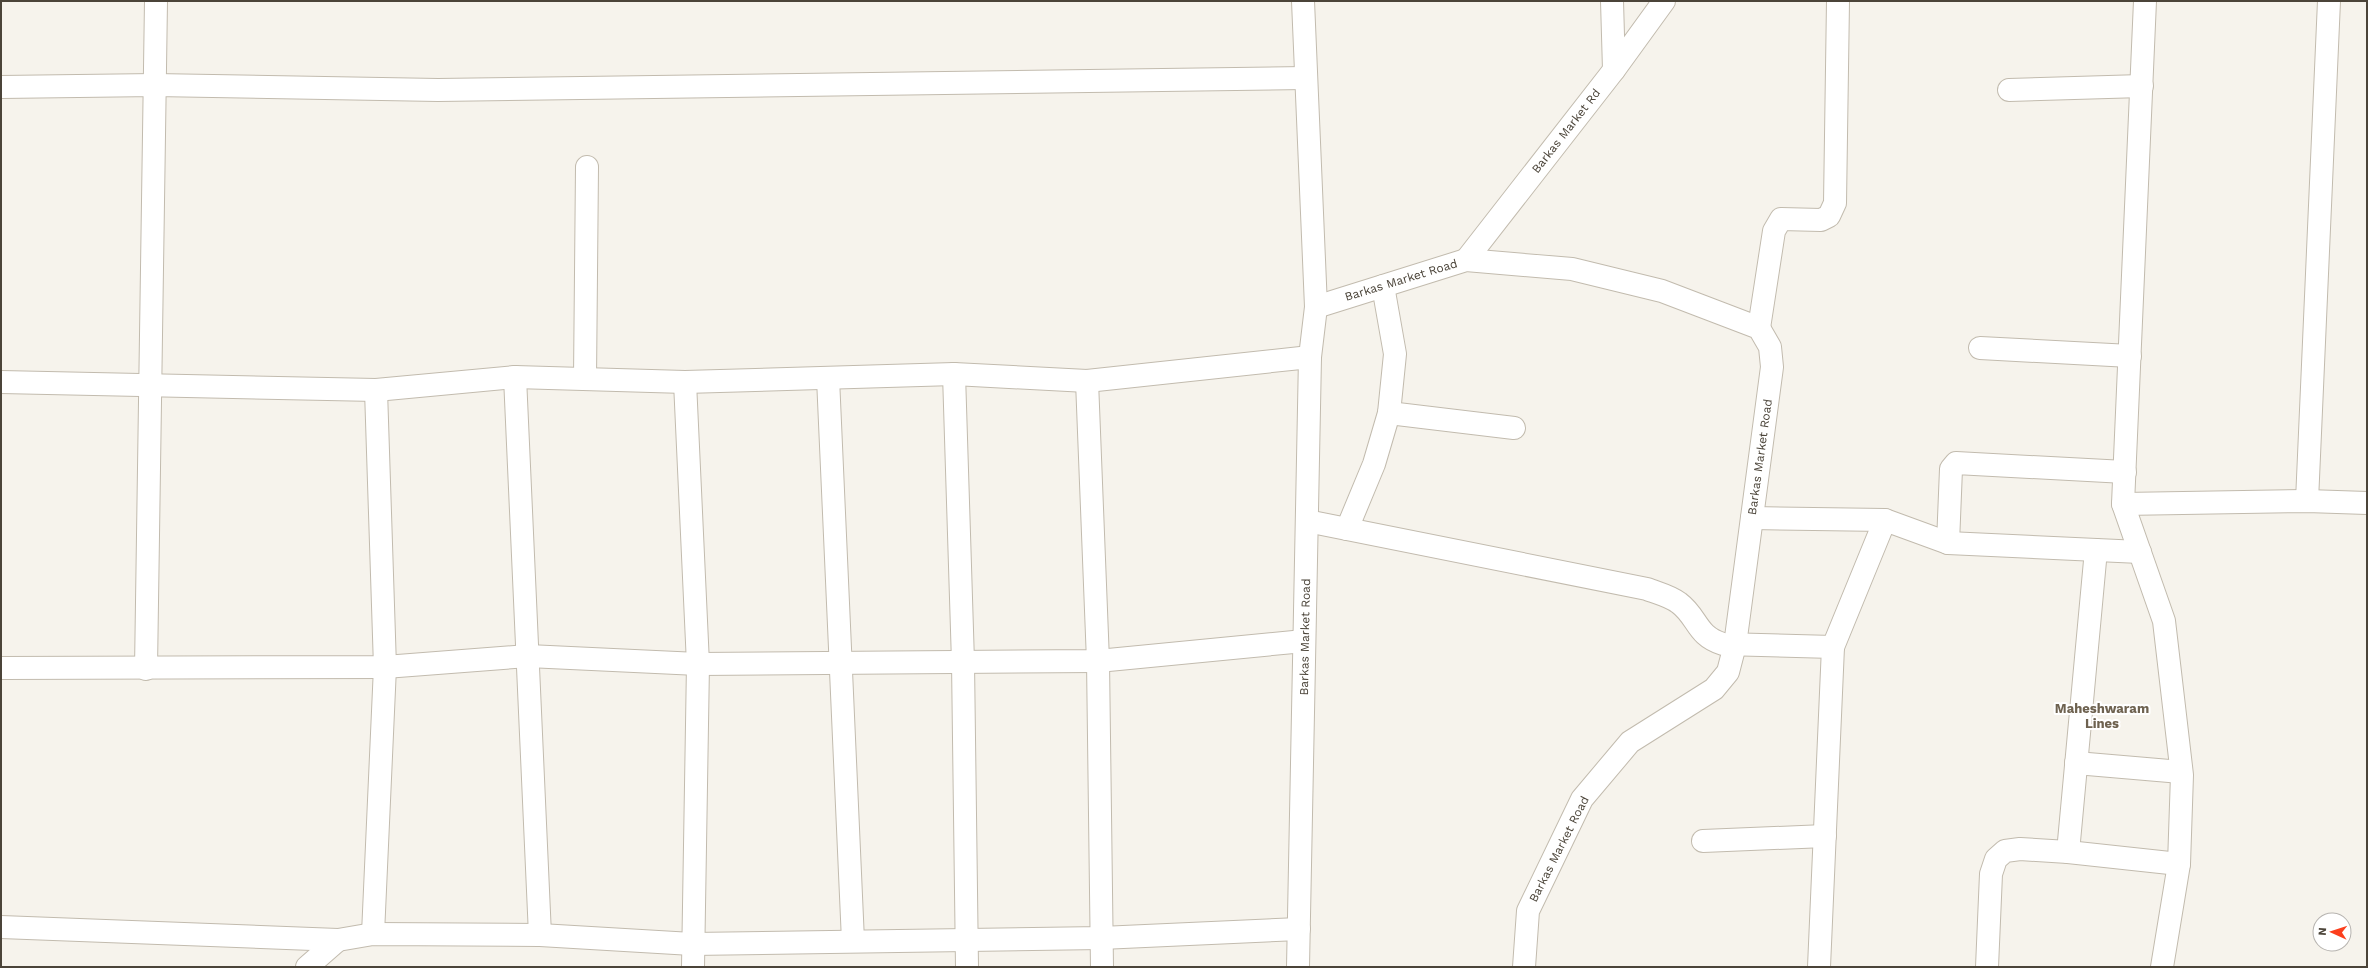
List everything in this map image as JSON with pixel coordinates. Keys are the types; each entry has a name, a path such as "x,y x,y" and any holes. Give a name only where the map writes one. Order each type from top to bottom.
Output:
{"street":[{"path":"146,669 156,1"},
{"name":"Barkas Market Road","path":"1298,967 1310,357 1316,307 1305,78 1303,1"},
{"path":"1612,1 1614,70"},
{"name":"Barkas Market Rd","path":"1466,260 1614,70 1664,1"},
{"path":"1760,328 1774,230 1781,219 1821,220 1829,216 1835,203 1838,1"},
{"path":"2145,1 2123,504 2164,621 2181,772 2179,864 2162,967"},
{"path":"2307,501 2329,1"},
{"path":"1,87 155,85 438,90 1305,78"},
{"path":"2009,90 2142,86"},
{"path":"585,379 587,167"},
{"name":"Barkas Market Road","path":"1316,307 1466,260 1572,269 1662,291 1760,328 1770,347 1772,367 1735,645 1728,672 1714,690 1630,742 1582,799 1528,911 1524,967"},
{"path":"1347,529 1374,464 1388,413 1395,354 1382,286"},
{"path":"1980,348 2130,356"},
{"path":"1,382 376,390 515,377 685,382 954,374 1087,381 1310,357"},
{"path":"954,374 963,662 967,967"},
{"path":"515,377 540,935"},
{"path":"828,378 852,941"},
{"path":"1087,381 1098,661 1102,967"},
{"path":"685,382 698,664 692,967"},
{"path":"373,934 385,667 376,390"},
{"path":"1388,413 1514,428"},
{"path":"1948,543 1952,469 1956,463 2125,472"},
{"path":"2123,504 2307,501 2367,503"},
{"path":"1752,518 1885,520 1948,543 2140,552"},
{"path":"1819,967 1833,647 1885,520"},
{"path":"1307,521 1647,589 1679,602 1697,627 1710,640 1735,645 1833,647"},
{"path":"2068,852 2096,550"},
{"path":"1,668 146,669 385,667 528,656 698,664 1098,661 1304,641"},
{"path":"2076,763 2181,772"},
{"path":"1703,842 1825,836"},
{"path":"1987,967 1991,874 1996,859 2005,851 2020,849 2068,852 2179,864"},
{"path":"1,927 338,940 373,934 540,935 692,944 1102,938 1299,929"},
{"path":"307,967 338,940"}],"district":[{"name":"Maheshwaram Lines","path":"2102,716"}]}
